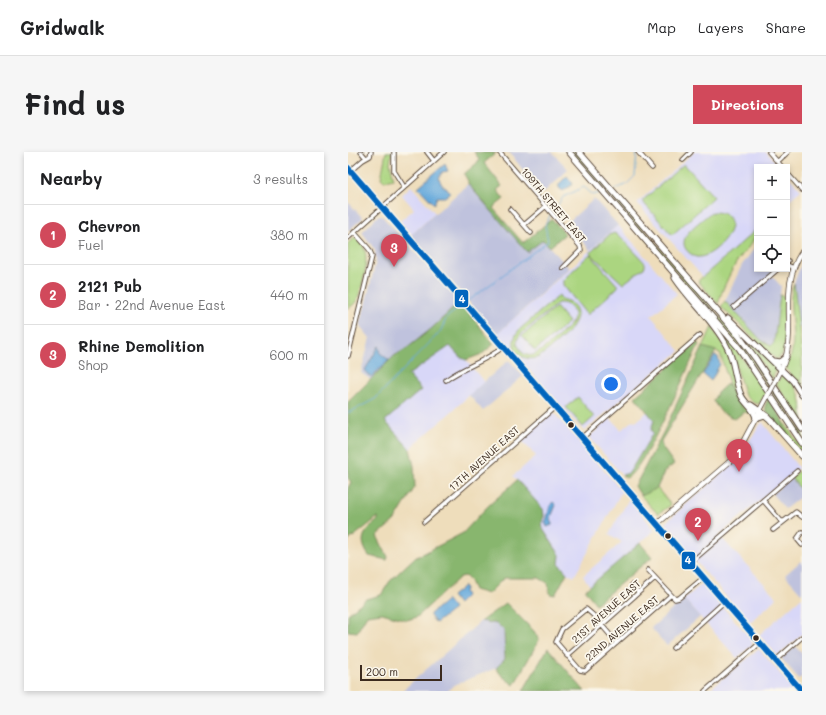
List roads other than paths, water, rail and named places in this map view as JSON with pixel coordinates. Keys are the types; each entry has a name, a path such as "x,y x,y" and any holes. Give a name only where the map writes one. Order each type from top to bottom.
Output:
{"highway":[{"path":"569,152 738,348 802,443"},
{"path":"579,152 739,336 802,429"},
{"path":"671,257 730,320 792,381 802,395"},
{"path":"665,262 679,284 715,326 727,345 732,358 740,392 753,409 756,418 765,415 772,421"},
{"path":"769,358 777,362 786,357"},
{"path":"748,403 760,410 772,421 802,456"}],"main road":[{"path":"349,171 802,691"},
{"path":"657,524 733,459 741,448 781,370 786,357 789,336 789,289 794,268 802,252"}],"street":[{"path":"361,152 366,158"},
{"path":"349,171 370,156 371,152"},
{"path":"394,152 394,172 404,188"},
{"path":"427,152 434,160"},
{"path":"348,238 444,152"},
{"name":"109TH STREET EAST","path":"498,152 580,246 581,250 563,268"},
{"path":"638,152 652,168"},
{"path":"683,160 691,152"},
{"path":"769,152 777,162 788,152"},
{"path":"790,176 802,190"},
{"path":"524,225 545,206"},
{"path":"510,209 531,233"},
{"path":"348,356 372,256 369,249 354,232"},
{"path":"790,265 794,268"},
{"path":"734,307 775,272"},
{"path":"582,438 700,335"},
{"path":"446,380 460,370 483,361 503,347"},
{"name":"17TH AVENUE EAST","path":"424,522 555,407"},
{"path":"690,562 797,470"},
{"path":"763,500 781,521 784,521"},
{"path":"773,530 795,513 798,513 802,517"},
{"path":"800,544 797,538 802,532"},
{"path":"648,570 671,595"},
{"name":"21ST AVENUE EAST","path":"567,656 655,578"},
{"name":"22ND AVENUE EAST","path":"567,656 582,671 585,671 671,595 676,599 679,598 703,578"},
{"path":"632,585 638,592"},
{"path":"615,600 622,607"},
{"path":"672,648 724,602"},
{"path":"567,656 556,643 562,629 586,609 617,643"},
{"path":"776,660 802,637"},
{"path":"705,691 760,643"}],"water":[{"path":"445,164 448,171 442,172 439,179 442,185 451,192 445,197 437,197 434,204 418,187"},
{"path":"567,176 573,184 563,191 559,188 559,184"},
{"path":"379,346 381,354 389,360 371,377 365,370"},
{"path":"715,355 718,357 720,364 711,381 703,374"},
{"path":"553,502 556,505 551,517 552,525 547,527 545,522 550,506"},
{"path":"464,586 466,588 464,591 466,596 458,604 452,596"},
{"path":"447,600 454,609 436,623 430,614"}],"waterway":[{"path":"614,189 626,185 635,176 637,153"},
{"path":"553,212 563,197 584,187 593,195 602,192"},
{"path":"467,302 548,241 545,225 551,214"},
{"path":"348,413 375,399 440,332 447,317 464,304"}],"place":[{"name":"Rhine Demolition","path":"394,267"},
{"name":"Chevron","path":"739,472"},
{"name":"2121 Pub","path":"698,541"}]}
